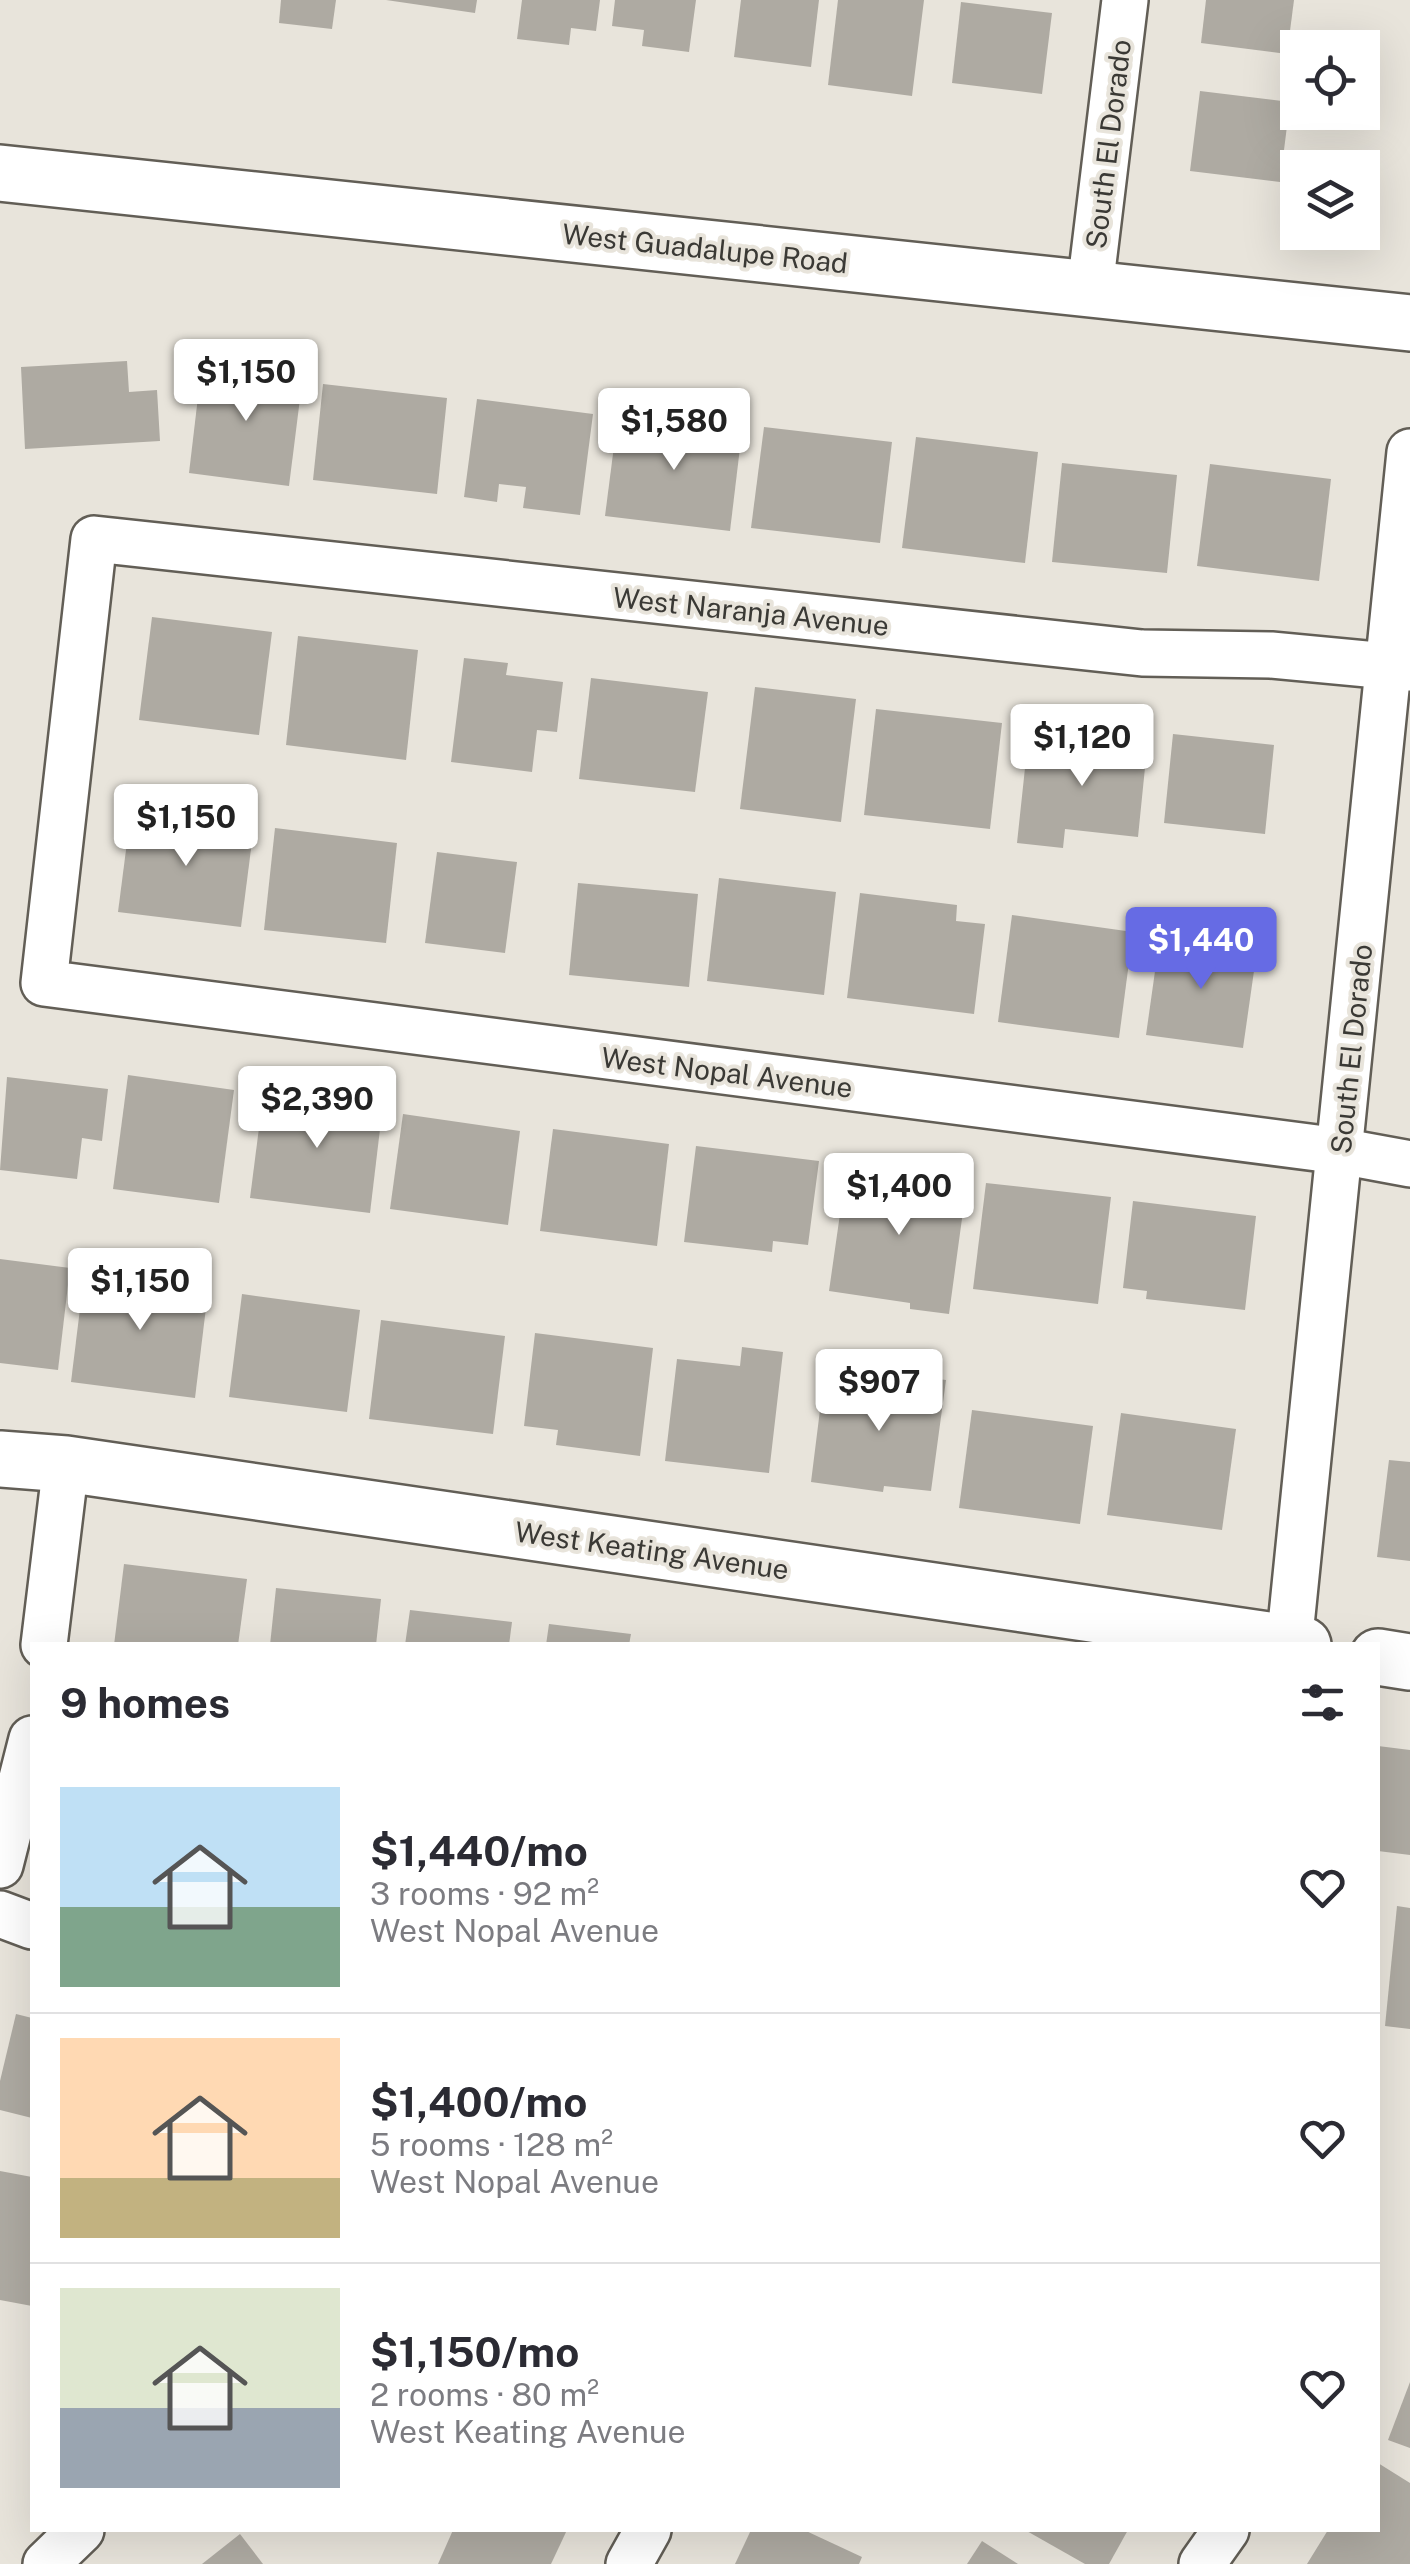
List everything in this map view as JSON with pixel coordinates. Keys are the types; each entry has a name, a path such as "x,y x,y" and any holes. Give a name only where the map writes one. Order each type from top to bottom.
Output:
{"main road":[{"name":"West Guadalupe Road","path":"0,173 1410,323"},
{"name":"West Keating Avenue","path":"0,1458 66,1464 1280,1642"},
{"path":"1380,1657 1410,1662"}],"street":[{"name":"South El Dorado","path":"1090,288 1125,0"},
{"name":"South El Dorado","path":"1294,1642 1340,1151 1400,666 1410,452"},
{"name":"West Naranja Avenue","path":"44,983 94,539 1142,653 1271,655 1400,666"},
{"name":"West Nopal Avenue","path":"44,983 1340,1151 1410,1164"},
{"path":"44,1642 66,1464"},
{"path":"0,1864 30,1747"},
{"path":"0,1914 30,1925"},
{"path":"46,2564 79,2532"},
{"path":"629,2564 647,2532"},
{"path":"1202,2564 1225,2532"}],"building":[{"path":"281,0 336,0 332,29 279,23"},
{"path":"386,0 477,0 475,13"},
{"path":"522,0 600,0 596,31 571,28 569,45 517,39"},
{"path":"615,0 696,0 689,52 642,46 644,30 612,26"},
{"path":"741,0 819,0 811,67 734,57"},
{"path":"838,0 924,0 912,96 828,85"},
{"path":"1206,0 1294,0 1290,30 1280,30 1280,53 1201,43"},
{"path":"961,2 1052,13 1042,94 952,83"},
{"path":"1200,91 1280,101 1280,130 1286,130 1284,150 1280,150 1280,182 1190,171"},
{"path":"127,361 129,392 157,390 160,441 25,449 21,367"},
{"path":"202,363 303,375 289,486 189,473"},
{"path":"323,384 447,398 437,494 313,480"},
{"path":"477,399 593,414 580,515 523,508 526,487 499,484 497,502 464,497"},
{"path":"618,415 742,431 730,531 605,516"},
{"path":"764,427 892,442 880,543 751,528"},
{"path":"916,437 1038,452 1025,563 902,548"},
{"path":"1062,463 1177,475 1167,573 1052,562"},
{"path":"1210,464 1331,479 1319,581 1197,566"},
{"path":"152,617 272,632 259,735 139,720"},
{"path":"298,636 418,650 406,760 286,745"},
{"path":"464,658 508,663 506,675 563,682 557,732 537,730 532,772 451,762"},
{"path":"591,678 708,692 695,792 579,779"},
{"path":"755,687 856,699 841,822 740,809"},
{"path":"876,709 1002,723 990,829 864,815"},
{"path":"1089,731 1148,738 1138,837 1065,829 1063,848 1017,843 1028,740 1088,747"},
{"path":"1173,734 1274,745 1265,834 1164,823"},
{"path":"131,811 254,826 241,927 118,912"},
{"path":"275,828 397,843 386,943 264,930"},
{"path":"437,852 517,862 505,953 425,943"},
{"path":"719,878 836,892 824,995 707,981"},
{"path":"578,883 698,894 689,987 569,975"},
{"path":"860,893 957,905 956,921 985,924 974,1014 847,998"},
{"path":"1012,915 1133,932 1119,1038 998,1022"},
{"path":"1160,936 1257,950 1243,1048 1146,1035"},
{"path":"128,1075 234,1090 219,1203 113,1189"},
{"path":"7,1077 108,1089 102,1141 82,1138 77,1179 0,1170"},
{"path":"264,1089 383,1104 370,1213 250,1198"},
{"path":"403,1114 520,1131 508,1225 390,1209"},
{"path":"553,1129 669,1144 657,1246 540,1231"},
{"path":"696,1146 819,1161 808,1245 773,1241 772,1252 684,1242"},
{"path":"847,1165 967,1182 949,1314 910,1309 910,1303 829,1291"},
{"path":"986,1183 1111,1197 1098,1304 973,1289"},
{"path":"1133,1201 1256,1216 1245,1310 1146,1299 1147,1291 1123,1288"},
{"path":"0,1259 70,1268 58,1370 0,1363"},
{"path":"85,1268 209,1283 195,1398 71,1382"},
{"path":"242,1294 360,1310 347,1412 229,1397"},
{"path":"381,1320 505,1336 493,1434 369,1419"},
{"path":"535,1333 653,1348 640,1456 556,1445 558,1430 524,1426"},
{"path":"742,1347 783,1352 769,1473 665,1461 677,1359 740,1366"},
{"path":"901,1375 946,1380 931,1491 884,1486 883,1492 811,1482 824,1378 900,1387"},
{"path":"972,1410 1093,1426 1080,1524 959,1508"},
{"path":"1121,1413 1236,1429 1222,1530 1107,1515"},
{"path":"1389,1460 1410,1462 1410,1561 1377,1557"},
{"path":"124,1564 247,1579 238,1642 114,1642"},
{"path":"276,1588 381,1599 376,1642 270,1642"},
{"path":"410,1610 512,1622 509,1642 405,1642"},
{"path":"549,1624 631,1634 630,1642 546,1642"},
{"path":"1380,1746 1410,1750 1410,1855 1380,1851"},
{"path":"1397,1906 1410,1908 1410,2029 1385,2026"},
{"path":"16,2014 30,2018 30,2118 0,2110 0,2081"},
{"path":"0,2171 30,2177 30,2306 0,2300"},
{"path":"1410,2382 1410,2448 1388,2440"},
{"path":"1380,2464 1410,2483 1410,2564 1307,2564 1327,2532 1380,2532"},
{"path":"452,2532 566,2532 551,2564 438,2564"},
{"path":"750,2532 808,2532 862,2557 859,2564 735,2564"},
{"path":"1029,2532 1127,2532 1109,2564 1085,2564"},
{"path":"240,2534 263,2564 202,2564"},
{"path":"982,2541 1018,2564 967,2564"}]}
